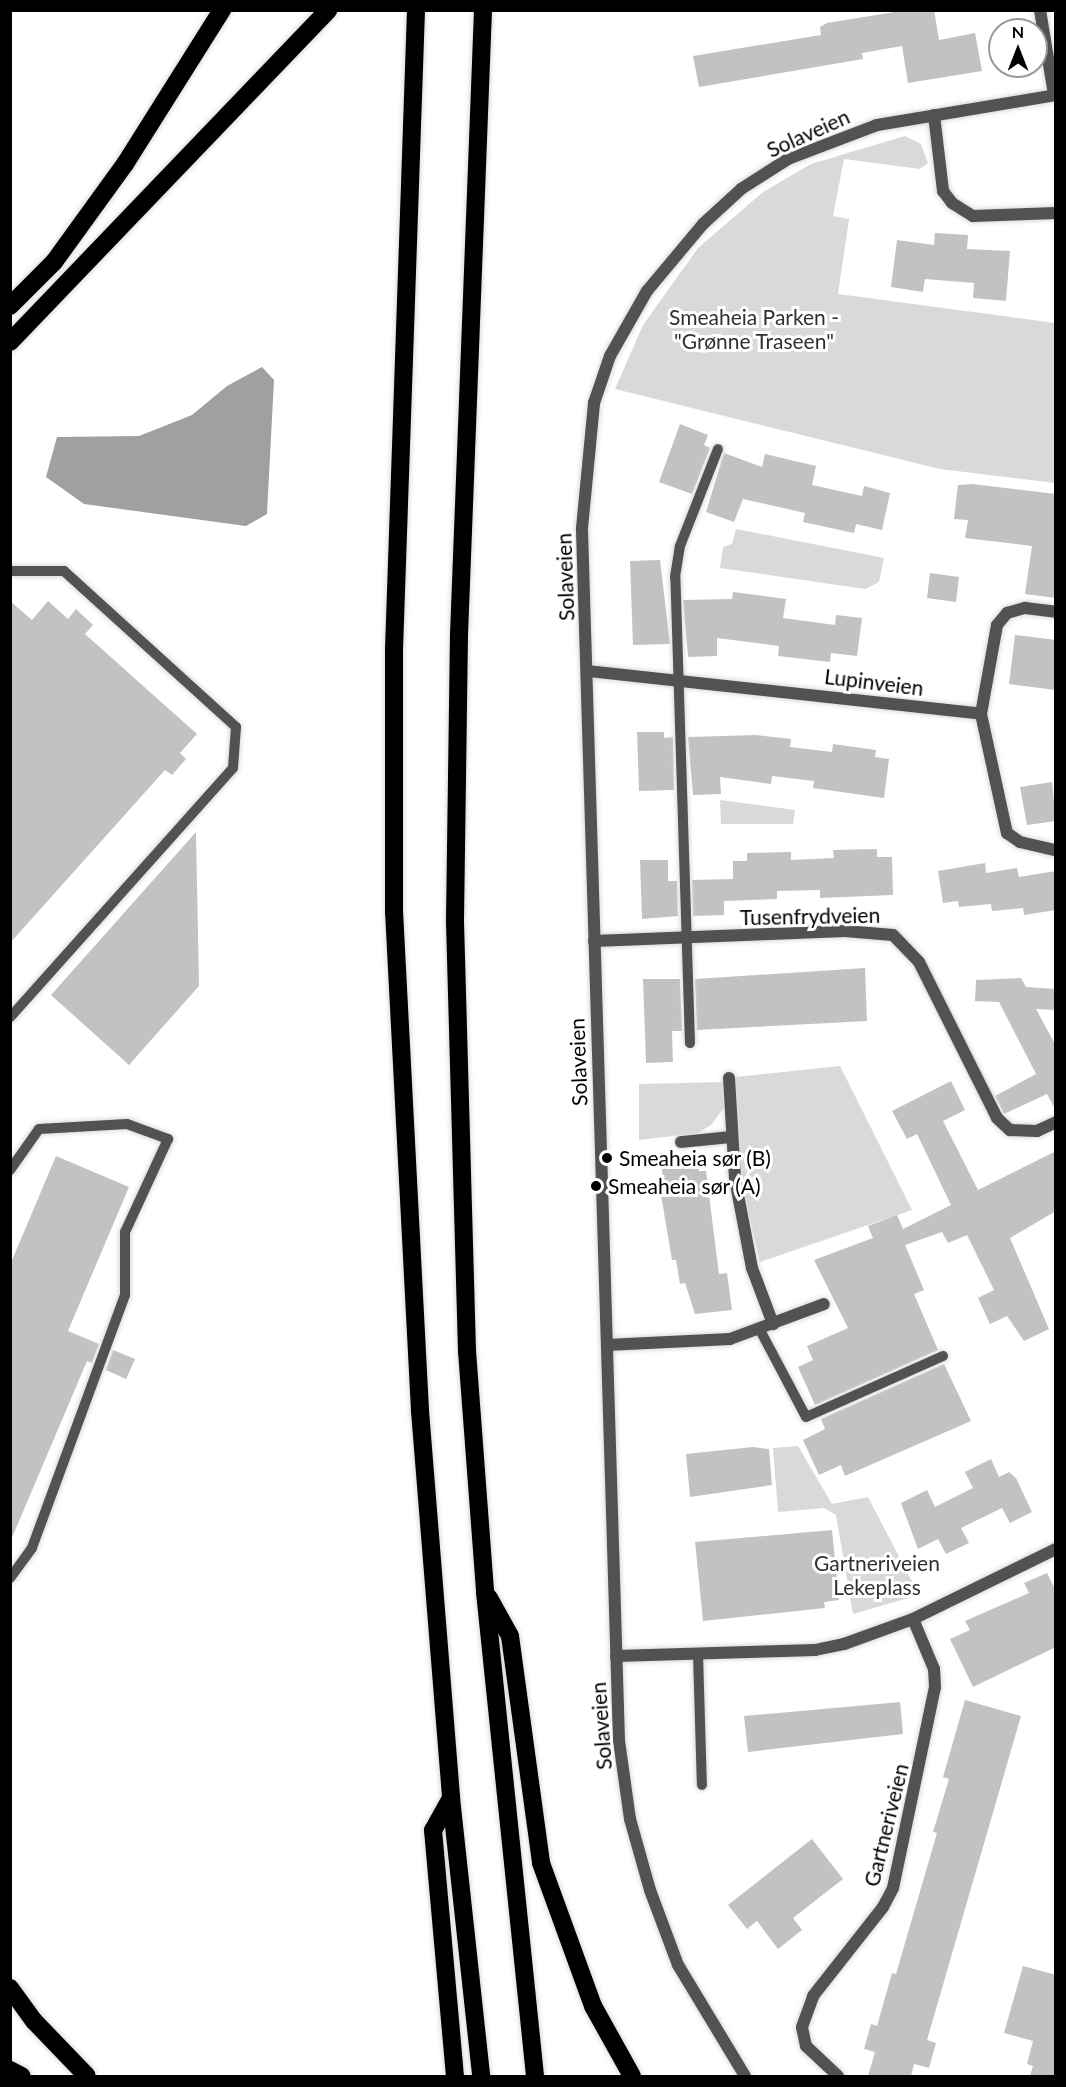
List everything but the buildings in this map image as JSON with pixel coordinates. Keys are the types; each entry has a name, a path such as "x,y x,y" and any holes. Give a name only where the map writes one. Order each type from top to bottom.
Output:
{"highway":[{"path":"10,306 54,262 125,164 222,10"},
{"path":"10,342 328,10"},
{"path":"416,10 394,649 394,911 420,1411 450,1797 481,2076"},
{"path":"483,10 459,634 455,922 467,1351 485,1592 535,2076"},
{"path":"485,1592 510,1636 541,1863 593,2006 632,2076"},
{"path":"450,1797 434,1830 455,2076"},
{"path":"10,1988 34,2021 87,2076"},
{"path":"10,2070 22,2076"}],"street":[{"path":"1041,10 1055,95"},
{"name":"Solaveien","path":"745,2076 678,1965 650,1890 630,1819 619,1741 594,941 583,482 594,403 610,356 647,291 703,224 741,189 788,159 878,125 1055,95"},
{"path":"934,115 943,191 952,203 973,216 1056,213"},
{"path":"1056,612 1025,609 1007,613 997,625 981,714 1007,833 1020,842 1056,850"},
{"name":"Lupinveien","path":"588,671 981,714"},
{"name":"Tusenfrydveien","path":"594,941 684,940 845,931 893,935 919,962 997,1118 1010,1130 1036,1131 1056,1122"},
{"path":"729,1078 730,1137 752,1268 773,1324"},
{"path":"681,1142 730,1137"},
{"path":"607,1345 730,1339 760,1330 824,1304"},
{"path":"616,1656 815,1650 879,1634 1056,1549"},
{"name":"Gartneriveien","path":"838,2076 806,2046 802,2027 813,1996 883,1907 893,1888 935,1687 934,1669 913,1619"}],"lane":[{"path":"690,1043 675,679 675,577 680,546 718,449"},
{"path":"10,572 64,571 236,727 233,768 10,1017"},
{"path":"10,1170 39,1129 127,1124 168,1139 125,1232 125,1295 32,1548 10,1578"},
{"path":"760,1330 806,1417 944,1356"},
{"path":"698,1654 702,1785"}],"green space":[{"name":"Smeaheia Parken - \"Grønne Traseen\"","path":"905,136 921,144 928,163 920,169 844,159 833,216 849,219 838,294 1055,323 1055,483 940,469 615,389 643,325 698,248 763,192 811,164"},
{"path":"736,529 884,558 879,582 865,589 720,568 723,547 732,544"},
{"path":"720,800 795,810 793,824 721,824"},
{"path":"840,1066 912,1210 760,1262 731,1138 735,1077"},
{"path":"723,1082 724,1108 711,1125 698,1133 639,1140 639,1084"},
{"name":"Gartneriveien Lekeplass","path":"798,1446 832,1504 868,1497 919,1595 853,1614 836,1515 824,1508 778,1512 773,1448"}],"shaded area":[{"path":"262,367 274,380 267,514 246,526 84,504 46,477 57,437 139,436 192,415 227,386"}],"place":[{"name":"Smeaheia sør (B)","path":"607,1158"},
{"name":"Smeaheia sør (A)","path":"596,1186"}]}
